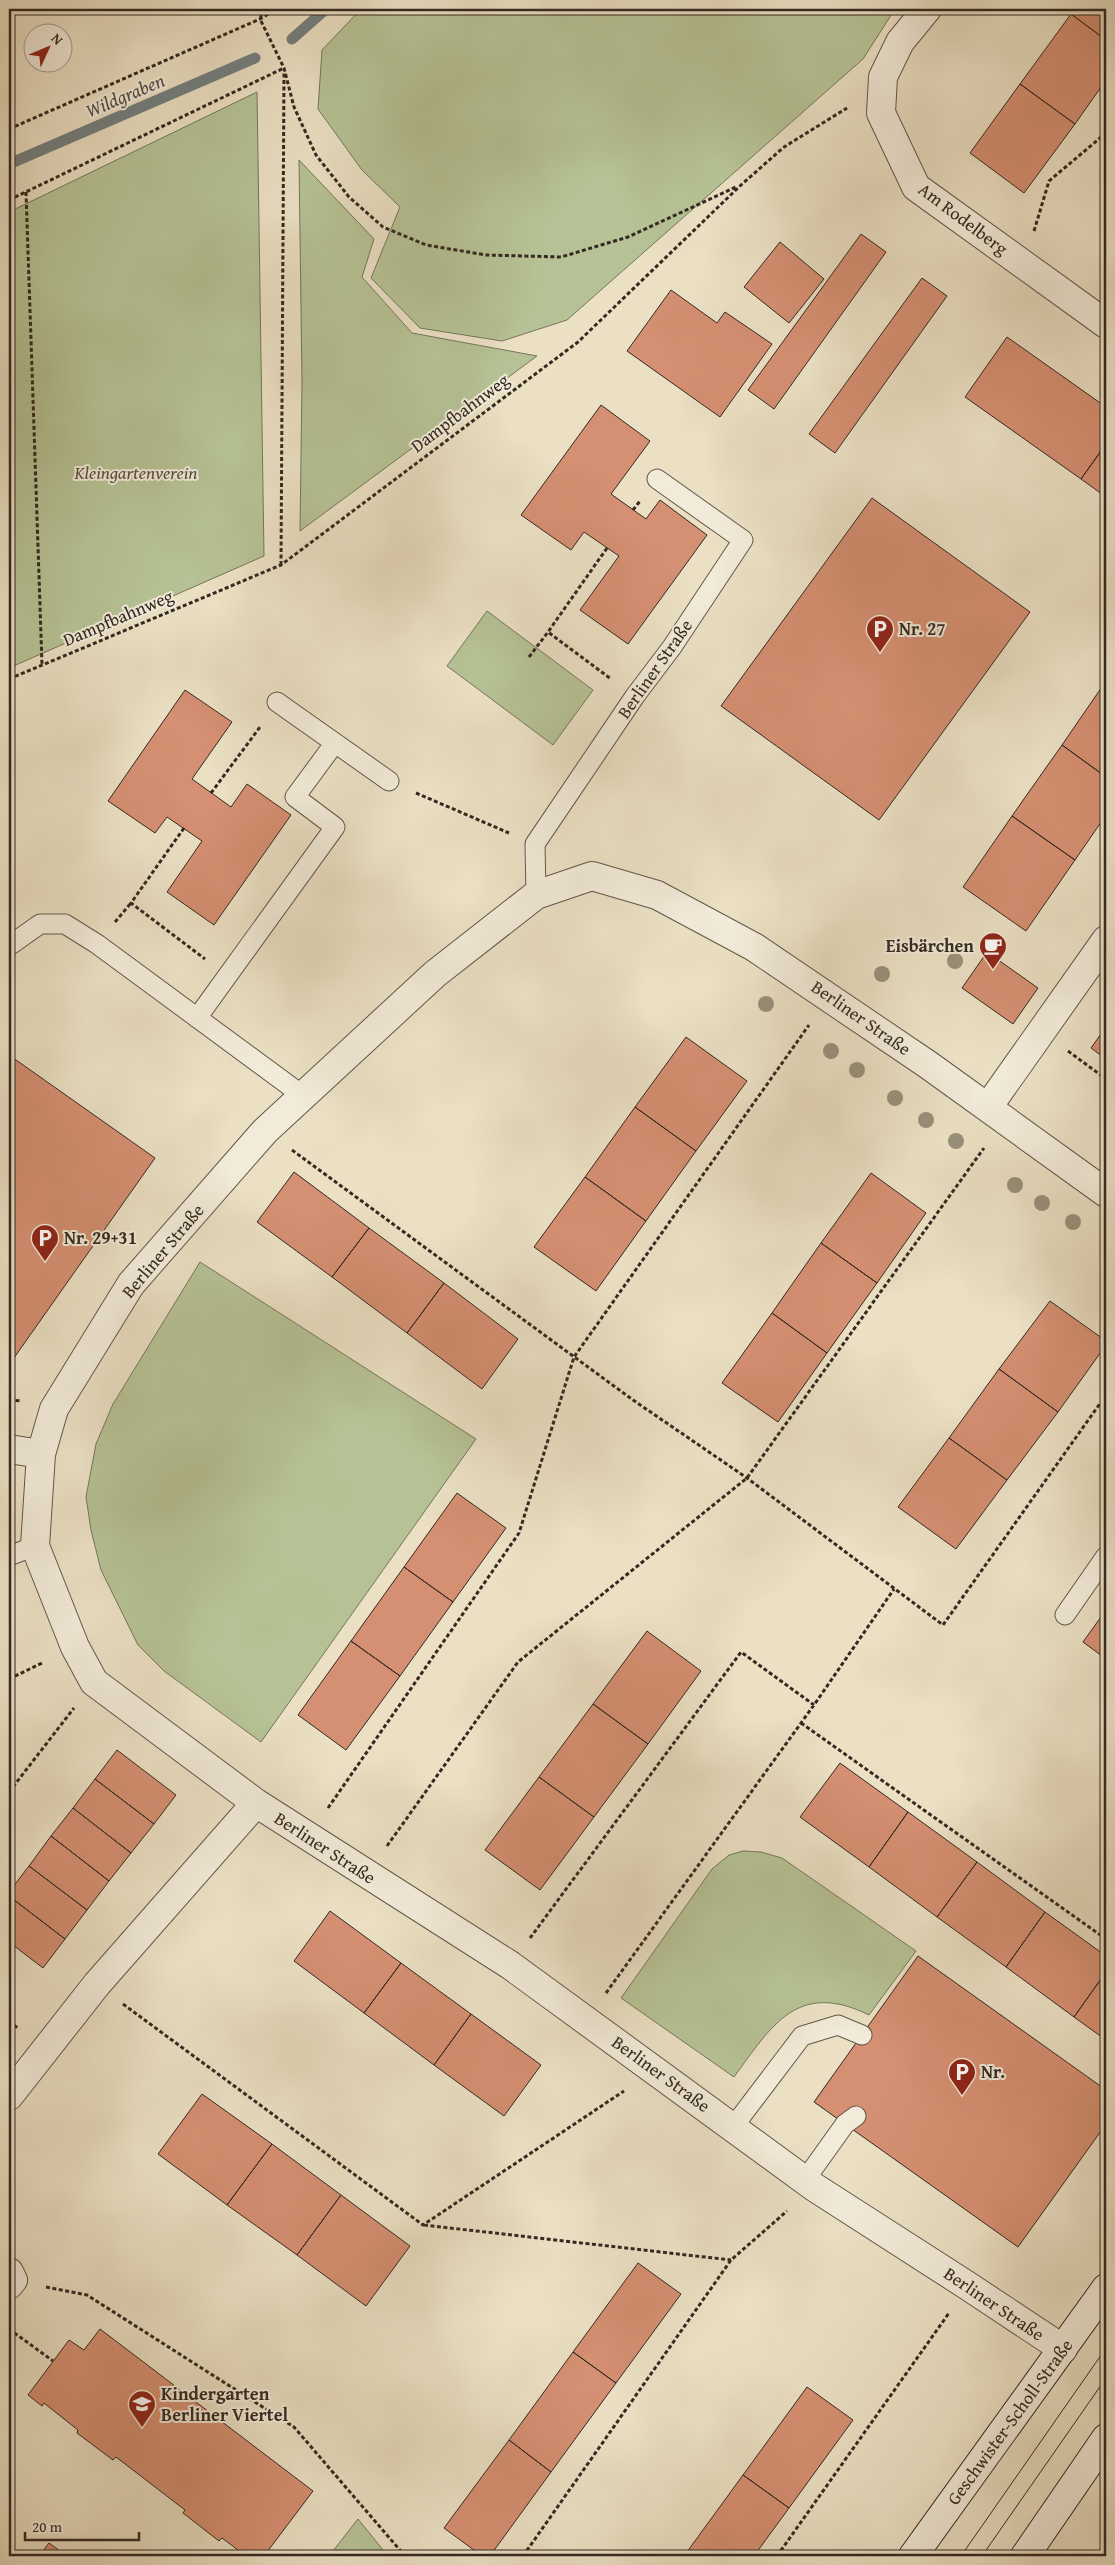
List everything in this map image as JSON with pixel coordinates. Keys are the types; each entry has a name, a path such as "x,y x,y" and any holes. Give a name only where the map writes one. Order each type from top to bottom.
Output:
{"street":[{"name":"Am Rodelberg","path":"926,9 900,42 883,77 881,113 916,187 1106,324"},
{"name":"Berliner Straße","path":"1063,2350 810,2183 510,1965 256,1803 94,1682 75,1647 35,1546 41,1454 54,1409 131,1284 265,1131 435,974 536,895 592,876 657,895 750,944 830,996 997,1113 1106,1193"},
{"path":"997,1113 1041,1032 1106,940"},
{"path":"9,1449 41,1454"},
{"name":"Berliner Straße","path":"9,2096 97,1984 256,1803"},
{"name":"Geschwister-Scholl-Straße","path":"913,2556 1106,2288"},
{"path":"1025,2556 1106,2438"}],"lane":[{"name":"Berliner Straße","path":"535,844 635,696 672,647 743,540 657,479"},
{"path":"277,702 389,781"},
{"path":"197,1018 335,827 295,798 334,744"},
{"path":"535,844 536,895"},
{"path":"9,946 40,924 65,924 97,944 302,1095"},
{"path":"9,1556 35,1546"},
{"path":"1064,1615 1106,1556"},
{"path":"733,2127 802,2036 838,2025 862,2035"},
{"path":"810,2183 846,2124 856,2116"}],"path":[{"path":"264,9 260,19 284,68 294,107 316,155 348,197 383,227 426,245 486,255 561,257 628,237 741,185"},
{"path":"9,129 260,19 277,9"},
{"path":"9,200 284,68"},
{"path":"281,565 284,68"},
{"name":"Dampfbahnweg","path":"9,679 281,565 578,342 741,185 784,147 847,108 881,113"},
{"name":"Am Rodelberg","path":"1024,265 1049,181 1106,132"},
{"path":"26,192 42,665"},
{"path":"529,658 607,548"},
{"path":"548,632 635,696"},
{"path":"212,792 277,702"},
{"path":"389,781 535,844"},
{"path":"184,828 131,903 228,976"},
{"path":"308,1837 519,1533 574,1357 830,996"},
{"path":"1041,1032 1106,1079"},
{"path":"367,1874 518,1662 747,1478 997,1113"},
{"path":"265,1131 574,1357 747,1478 942,1626 1106,1395"},
{"path":"587,2020 814,1705 894,1589"},
{"path":"9,1679 75,1647"},
{"path":"510,1965 741,1652 814,1705"},
{"path":"9,1792 94,1682"},
{"path":"801,1723 1106,1939"},
{"path":"97,1984 423,2225 731,2260"},
{"path":"423,2225 656,2070"},
{"path":"523,2556 731,2260 810,2183"},
{"path":"10,2279 87,2295 294,2427 404,2556"},
{"path":"777,2556 968,2286"},
{"path":"9,2328 53,2361"},
{"path":"9,2548 20,2556"}],"green space":[{"path":"361,9 895,9 863,59 567,320 502,341 420,328 371,278 400,207 362,170 318,109 322,50"},
{"name":"Kleingartenverein","path":"257,92 264,556 9,668 9,212"},
{"path":"299,160 374,239 362,277 412,333 537,356 300,531 302,383"},
{"path":"487,611 593,690 553,745 447,666"},
{"path":"200,1262 476,1439 261,1742 164,1671 138,1645 101,1570 91,1530 86,1497 96,1444 113,1404"},
{"path":"743,1851 761,1852 782,1858 916,1951 869,2015 844,2005 823,2003 805,2006 789,2013 761,2040 734,2077 621,1998 712,1869 729,1855"},
{"path":"358,2519 388,2556 329,2556"}],"building":[{"path":"1075,9 1106,9 1106,40 1071,14"},
{"path":"1071,14 1106,40 1106,80 1075,124 1020,84"},
{"path":"1020,84 1075,124 1024,193 970,153"},
{"path":"861,234 886,252 774,409 748,390"},
{"path":"780,242 824,279 789,323 744,287"},
{"path":"922,278 947,296 835,453 809,434"},
{"path":"671,290 717,323 725,312 772,344 720,417 627,351"},
{"path":"1007,337 1106,407 1106,444 1081,479 965,397"},
{"path":"601,405 650,441 611,494 646,519 660,500 707,535 628,644 580,610 619,556 584,532 571,550 521,515"},
{"path":"1106,444 1106,497 1081,479"},
{"name":"Nr. 27","path":"872,498 1030,612 879,820 721,706"},
{"path":"1106,681 1106,777 1062,745"},
{"path":"185,690 232,722 192,779 231,807 247,784 291,815 214,925 167,892 202,841 167,817 155,833 108,801"},
{"path":"1062,745 1106,777 1106,815 1075,860 1012,816"},
{"path":"1012,816 1075,860 1026,931 963,887"},
{"name":"Eisbärchen","path":"987,952 1038,988 1013,1024 962,988"},
{"path":"1106,1027 1106,1059 1091,1048"},
{"path":"686,1037 747,1081 696,1151 635,1107"},
{"name":"Nr. 29+31","path":"9,1055 155,1158 9,1365"},
{"path":"635,1107 696,1151 646,1221 585,1177"},
{"path":"294,1172 369,1228 332,1277 257,1222"},
{"path":"871,1173 926,1213 877,1283 821,1243"},
{"path":"585,1177 646,1221 596,1291 534,1247"},
{"path":"369,1228 444,1283 407,1333 332,1277"},
{"path":"821,1243 877,1283 827,1353 772,1313"},
{"path":"444,1283 518,1339 482,1389 407,1333"},
{"path":"1050,1301 1106,1341 1106,1345 1058,1412 999,1369"},
{"path":"772,1313 827,1353 778,1422 722,1383"},
{"path":"999,1369 1058,1412 1007,1480 949,1438"},
{"path":"949,1438 1007,1480 956,1549 898,1507"},
{"path":"457,1493 506,1528 453,1602 404,1567"},
{"path":"404,1567 453,1602 400,1676 351,1641"},
{"path":"1106,1610 1106,1659 1083,1642"},
{"path":"647,1631 701,1671 648,1744 593,1704"},
{"path":"351,1641 400,1676 346,1750 298,1715"},
{"path":"593,1704 648,1744 594,1817 539,1777"},
{"path":"117,1750 176,1795 154,1824 95,1779"},
{"path":"840,1763 908,1812 869,1867 800,1817"},
{"path":"539,1777 594,1817 540,1890 485,1850"},
{"path":"95,1779 154,1824 131,1853 73,1808"},
{"path":"73,1808 131,1853 109,1881 51,1836"},
{"path":"908,1812 977,1862 937,1917 869,1867"},
{"path":"51,1836 109,1881 87,1910 29,1866"},
{"path":"977,1862 1045,1912 1006,1967 937,1917"},
{"path":"29,1866 87,1910 65,1939 9,1896 9,1892"},
{"path":"9,1896 65,1939 43,1968 9,1942"},
{"path":"330,1911 401,1963 364,2013 294,1961"},
{"path":"1045,1912 1106,1956 1106,1972 1074,2017 1006,1967"},
{"name":"Nr.","path":"918,1956 1106,2090 1106,2124 1018,2247 814,2102"},
{"path":"401,1963 471,2014 434,2065 364,2013"},
{"path":"1106,1972 1106,2040 1074,2017"},
{"path":"471,2014 541,2065 504,2116 434,2065"},
{"path":"202,2094 272,2144 227,2205 158,2154"},
{"path":"272,2144 341,2195 297,2255 227,2205"},
{"path":"341,2195 410,2246 366,2306 297,2255"},
{"path":"638,2263 681,2294 616,2383 573,2352"},
{"path":"100,2329 313,2491 264,2556 246,2556 222,2538 219,2541 183,2513 185,2510 116,2457 113,2460 77,2433 78,2430 44,2403 42,2406 28,2395 69,2340 84,2350"},
{"path":"573,2352 616,2383 551,2472 509,2440"},
{"path":"807,2387 853,2420 789,2508 743,2475"},
{"path":"509,2440 551,2472 490,2556 482,2556 444,2528"},
{"path":"743,2475 789,2508 754,2556 684,2556"},
{"path":"49,2543 67,2556 39,2556"}],"waterway":[{"name":"Wildgraben","path":"292,39 326,9"},
{"name":"Wildgraben","path":"9,164 255,58"}],"tram line":[{"path":"961,2556 1106,2348"},
{"path":"982,2556 1106,2378"}],"place":[{"name":"Nr. 27","path":"880,653"},
{"name":"Eisbärchen","path":"993,970"},
{"name":"Nr. 29+31","path":"45,1262"},
{"name":"Nr.","path":"962,2096"},
{"name":"Kindergarten Berliner Viertel","path":"142,2428"}]}
